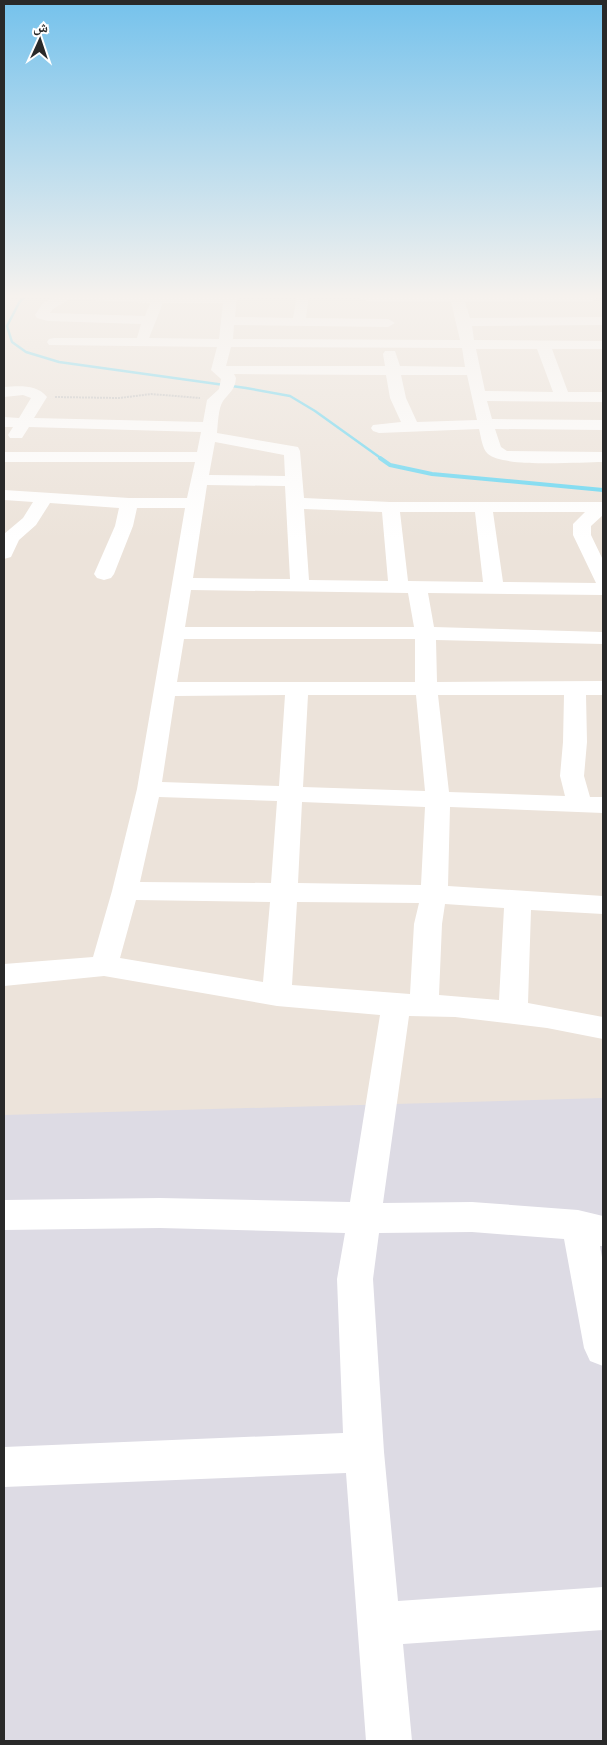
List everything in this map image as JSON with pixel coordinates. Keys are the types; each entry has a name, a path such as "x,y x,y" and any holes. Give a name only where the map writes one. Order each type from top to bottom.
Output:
{"street":[{"path":"104,966 126,892 149,789 195,503 201,480 215,400 229,386 229,378 227,376"},
{"path":"393,376 398,398 411,426"},
{"path":"475,376 478,396 493,450 502,455 514,457 603,457"},
{"path":"554,376 562,396"},
{"path":"4,392 28,391 36,393 39,397 22,422 5,458 205,457"},
{"path":"478,396 603,397"},
{"path":"4,422 209,431 292,451 300,586"},
{"path":"378,428 486,424 603,425"},
{"path":"201,480 295,480"},
{"path":"4,495 129,503 195,503"},
{"path":"4,553 11,537 30,521 44,498"},
{"path":"104,574 124,526 129,503"},
{"path":"296,503 390,508 602,508"},
{"path":"389,1741 364,1452 355,1279 364,1218 434,894 438,798 426,688 425,633 408,588 390,508"},
{"path":"483,508 494,588"},
{"path":"602,508 582,524 582,536 603,579"},
{"path":"183,584 603,589"},
{"path":"175,633 425,633 603,638"},
{"path":"575,688 575,742 572,776 592,805"},
{"path":"166,689 603,688"},
{"path":"277,995 297,689"},
{"path":"149,789 592,805"},
{"path":"126,892 434,894 518,901 603,905"},
{"path":"513,1013 518,901"},
{"path":"4,975 104,966 277,995 410,1005 455,1006 547,1017 603,1028"},
{"path":"4,1215 160,1213 364,1218 472,1217 591,1228 603,1348"},
{"path":"4,1467 364,1452"},
{"path":"379,1624 603,1609"}],"path":[{"path":"39,397 119,398 151,394 215,400"}],"shaded area":[{"path":"603,1098 603,1741 4,1741 4,1115"}],"waterway":[{"path":"163,376 290,396 315,411 382,459"},
{"path":"380,458 390,465 432,474 603,490"}]}
